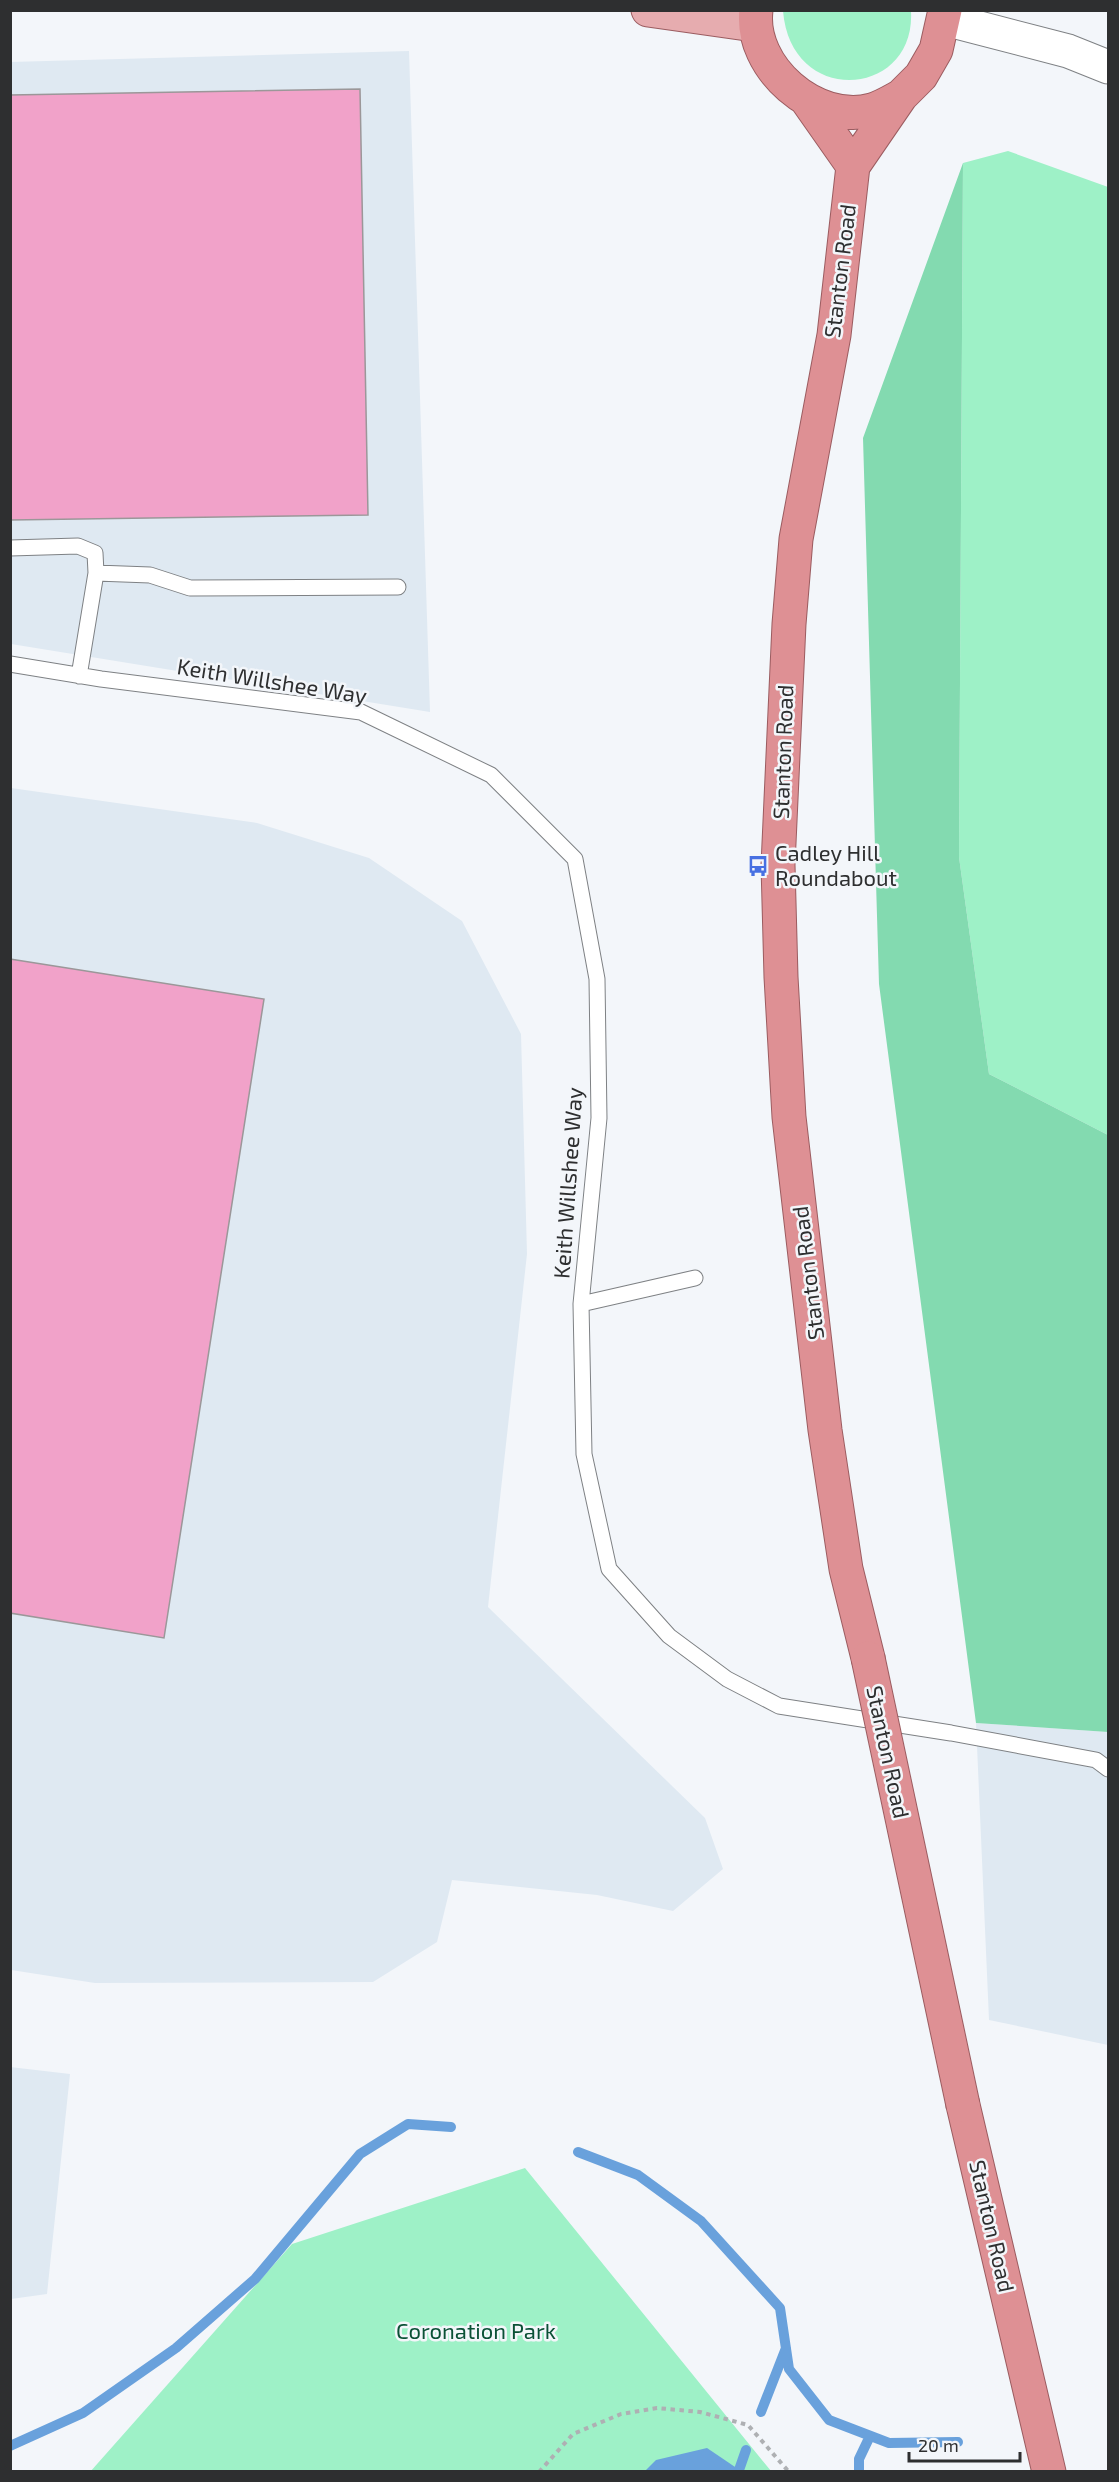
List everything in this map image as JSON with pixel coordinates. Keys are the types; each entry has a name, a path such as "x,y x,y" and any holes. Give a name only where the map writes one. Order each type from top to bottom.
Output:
{"highway":[{"path":"806,99 853,166 901,96 921,76 936,50 945,15"},
{"path":"755,18 768,65 784,82 806,99 838,111 871,110 901,96"},
{"name":"Stanton Road","path":"853,166 834,335 796,539 789,624 778,866 781,977 789,1117 828,1453 846,1569 868,1658 963,2105 1049,2472"}],"main road":[{"path":"648,10 755,18"}],"street":[{"path":"945,15 1068,51 1108,67"}],"lane":[{"path":"10,548 78,546 95,553 96,573 79,676"},
{"path":"96,573 150,575 190,588 398,587"},
{"name":"Keith Willshee Way","path":"10,664 79,676 361,712 491,775 575,859 597,979 599,1118 581,1304 584,1454 609,1569 669,1636 727,1679 779,1706 951,1733 1096,1760 1108,1769"},
{"path":"581,1304 695,1278"}],"path":[{"path":"538,2472 573,2434 621,2414 657,2408 700,2412 748,2425 789,2472"}],"shaded area":[{"path":"409,51 430,712 11,644 10,62"},
{"path":"11,788 257,823 369,858 462,921 521,1034 527,1254 488,1607 705,1818 723,1869 673,1911 597,1895 452,1880 437,1942 373,1982 95,1983 11,1970"},
{"path":"976,1723 1108,1732 1108,2045 989,2020"},
{"path":"10,2067 70,2074 47,2294 11,2299"}],"green space":[{"path":"783,11 911,11 907,40 894,61 875,75 852,80 828,77 807,64 791,42"},
{"path":"1008,151 1108,187 1108,1135 989,1074 959,857 963,163"},
{"path":"963,163 959,857 989,1074 1108,1135 1108,1732 976,1723 879,984 863,438"},
{"name":"Coronation Park","path":"525,2168 771,2471 90,2472 292,2244"}],"water":[{"path":"707,2448 741,2471 645,2471 656,2460"}],"building":[{"path":"360,89 368,515 10,520 10,95"},
{"path":"10,959 264,999 164,1638 10,1613"}],"waterway":[{"path":"10,2446 83,2413 176,2348 255,2279 360,2154 408,2124 451,2127"},
{"path":"578,2152 638,2175 701,2221 780,2308 789,2369 829,2420 889,2443 958,2442"},
{"path":"761,2412 786,2348"},
{"path":"859,2472 859,2459 870,2436"},
{"path":"739,2470 746,2450"}],"place":[{"name":"Cadley Hill Roundabout","path":"758,866"}]}
